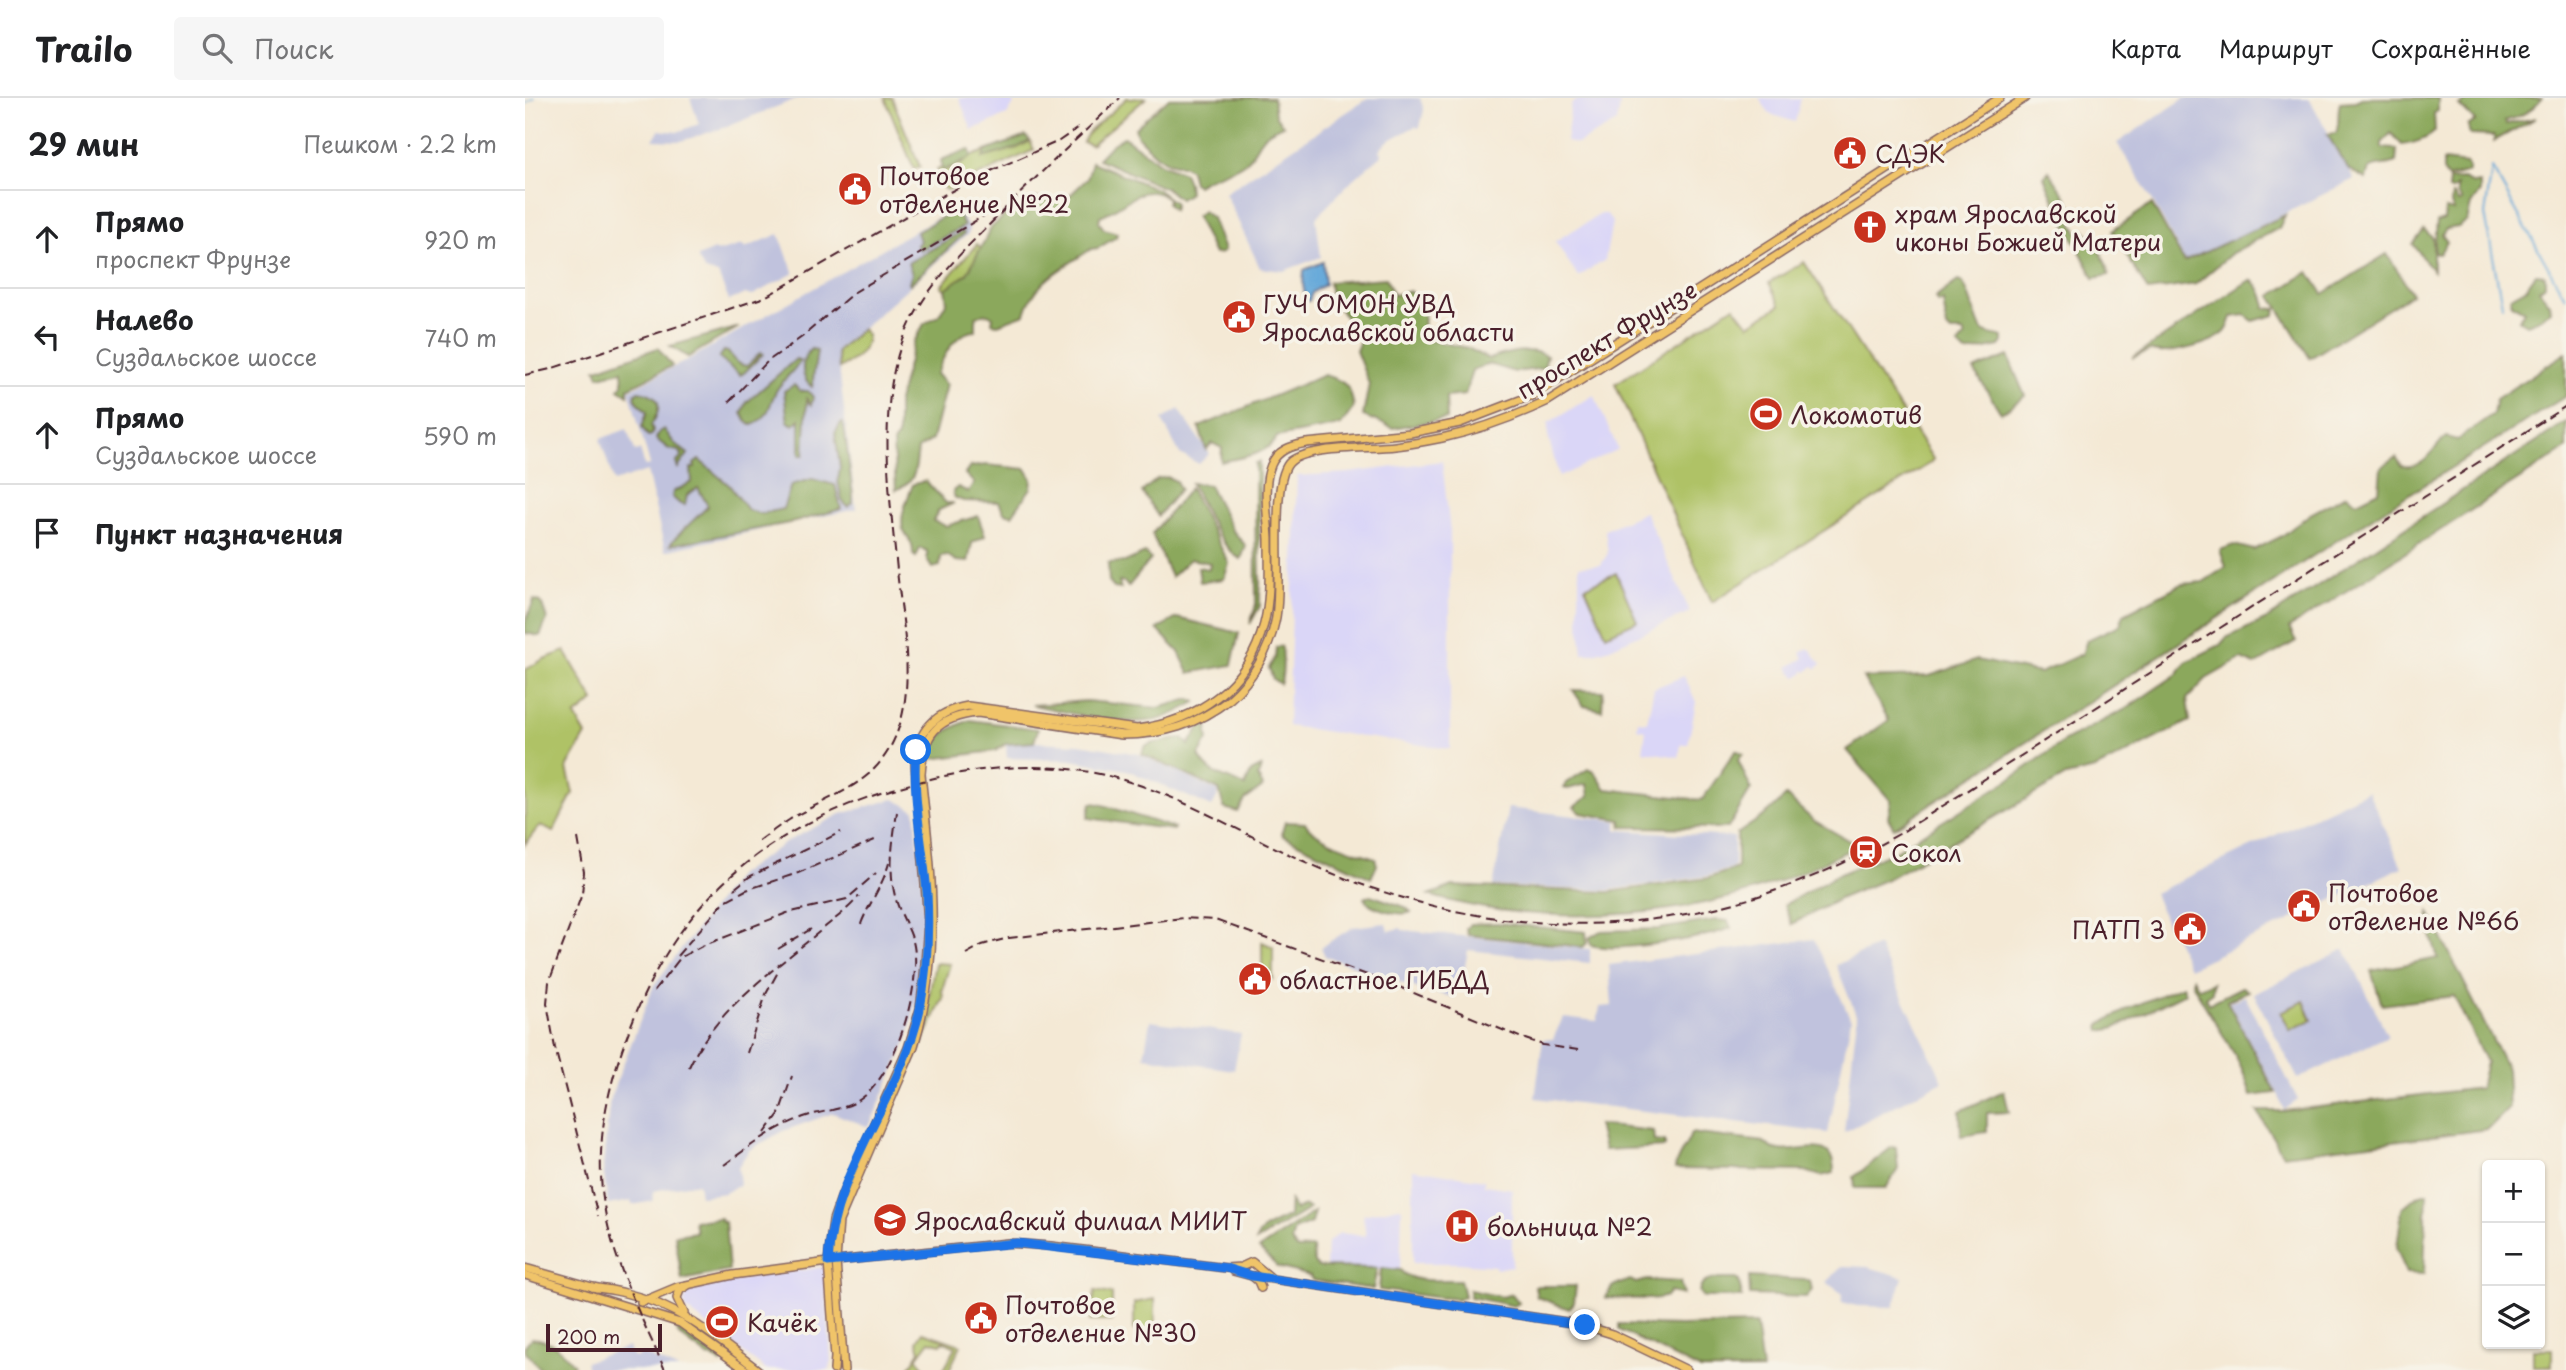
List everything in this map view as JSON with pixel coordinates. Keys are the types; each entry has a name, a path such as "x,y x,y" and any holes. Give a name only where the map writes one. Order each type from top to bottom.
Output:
{"main road":[{"name":"проспект Фрунзе","path":"834,1370 831,1228 838,1203 902,1064 920,1009 928,922 915,762 920,738 930,723 954,708 979,706 1137,729 1171,722 1203,708 1229,687 1247,665 1264,624 1269,580 1268,476 1277,455 1305,443 1410,433 1460,423 1533,395 2000,98"},
{"name":"проспект Фрунзе","path":"845,1370 832,1261 837,1231 842,1210 906,1068 927,997 933,947 933,916 921,774 926,741 936,728 947,719 978,713 1122,735 1146,735 1168,732 1204,717 1243,687 1266,649 1275,623 1279,584 1279,491 1282,474 1290,462 1310,452 1395,446 1442,438 1500,422 1548,401 2025,98"},
{"path":"643,1301 694,1283 738,1274 832,1261 1017,1243 1226,1268 1252,1276 1580,1324 1612,1334 1687,1370"},
{"path":"1226,1268 1255,1263 1270,1277"},
{"path":"1247,1264 1245,1270 1258,1281 1261,1289"},
{"path":"525,1268 643,1301 686,1317 758,1370"},
{"path":"1252,1276 1259,1269"},
{"path":"525,1275 596,1296 633,1311 677,1321 696,1332 742,1368"},
{"path":"686,1317 677,1298 683,1288 694,1283"}],"shaded area":[{"path":"690,98 799,98 681,141 653,140 659,130 677,132 699,124"},
{"path":"959,98 1011,98 1014,104 1007,115 972,130"},
{"path":"1368,98 1420,98 1424,110 1420,127 1416,126 1388,141 1379,150 1382,155 1353,179 1316,218 1321,257 1283,271 1260,268 1225,193"},
{"path":"1581,98 1615,98 1620,105 1617,122 1577,144 1566,142 1571,104"},
{"path":"1759,98 1801,98 1795,122 1770,114"},
{"path":"2185,98 2309,98 2354,179 2186,263 2153,201 2117,143"},
{"path":"953,209 957,210 969,228 969,233 837,351 856,509 665,551 647,471 614,482 600,439 627,429 635,451 640,450 645,466 650,465 629,390 693,357"},
{"path":"1601,214 1607,214 1612,222 1605,260 1578,277 1555,241"},
{"path":"779,234 794,273 751,296 745,294 729,301 718,274 705,271 698,259 714,250 717,252 742,245 745,248"},
{"path":"1594,395 1618,449 1559,477 1548,436 1548,423"},
{"path":"1179,409 1209,454 1199,464 1180,454 1162,420"},
{"path":"1442,461 1450,531 1450,749 1288,726 1297,476 1348,473"},
{"path":"1645,512 1690,612 1610,648 1583,653 1579,620 1579,566 1601,565 1608,553 1605,530"},
{"path":"1810,649 1821,664 1816,669 1814,666 1806,672 1804,670 1803,674 1796,677 1788,667 1804,658 1801,653"},
{"path":"1684,676 1696,702 1688,744 1681,744 1679,757 1643,751 1646,730 1637,728 1638,721 1647,722 1654,688"},
{"path":"1006,744 1079,744 1139,754 1219,792 1212,807 1127,770 1071,760 1007,758"},
{"path":"2368,791 2402,867 2189,968 2170,926 2167,926 2154,893"},
{"path":"894,799 915,810 924,942 919,989 908,1038 869,1127 833,1113 783,1131 749,1150 738,1167 740,1184 725,1193 700,1196 698,1183 653,1191 653,1201 632,1205 631,1201 608,1205 603,1167 610,1098 654,985 738,875 788,841 841,814"},
{"path":"1508,808 1617,821 1617,830 1734,837 1734,867 1707,876 1607,890 1493,886"},
{"path":"1386,923 1389,931 1401,928 1590,949 1590,963 1468,950 1463,976 1458,979 1454,997 1422,990 1325,956 1321,947 1353,927"},
{"path":"1814,939 1851,1020 1828,1133 1535,1098 1543,1039 1553,1039 1563,1017 1597,1021 1600,1007 1612,1006 1609,965"},
{"path":"1878,946 1943,1081 1844,1132 1857,1017 1836,965"},
{"path":"2345,949 2388,1036 2298,1079 2254,994"},
{"path":"2245,996 2298,1100 2284,1110 2229,1002"},
{"path":"1150,1021 1241,1034 1234,1070 1144,1057"},
{"name":"больница №2","path":"1413,1169 1484,1180 1484,1185 1512,1189 1512,1266 1496,1269 1495,1266 1459,1263 1413,1263"},
{"path":"1402,1208 1400,1270 1326,1269 1327,1243 1340,1233 1366,1236 1363,1215"},
{"path":"1843,1266 1868,1267 1903,1277 1894,1307 1857,1306 1841,1302 1843,1294 1826,1282"},
{"path":"825,1267 831,1361 829,1370 766,1370 686,1309 684,1302 688,1291 764,1275"},
{"path":"628,1347 634,1358 643,1354 679,1370 587,1370 585,1362"}],"green space":[{"path":"885,98 892,98 920,167 914,169"},
{"path":"1127,98 1146,98 1091,145 1083,142 1088,133"},
{"path":"1169,98 1273,98 1275,115 1283,125 1265,135 1251,157 1242,164 1197,185 1193,183 1190,170 1167,162 1155,154 1138,137 1135,128"},
{"path":"2362,98 2438,98 2438,111 2434,113 2435,131 2420,141 2402,145 2391,133 2382,143 2382,148 2397,149 2396,162 2369,169 2366,179 2348,169 2327,134 2336,133 2340,102"},
{"path":"2471,98 2542,98 2525,113 2505,121 2506,124 2536,118 2494,141 2494,136 2470,135 2468,126 2475,121 2459,105"},
{"path":"1026,136 1030,141 1017,148 983,158 986,151"},
{"path":"1124,137 1161,164 1184,173 1189,193 1180,199 1167,189 1098,159 1111,145"},
{"path":"1030,141 1034,150 948,190 944,189 937,170 942,167 943,171 986,151 984,157 1017,148"},
{"path":"969,149 972,156 942,171 941,160"},
{"path":"2443,161 2467,164 2469,172 2448,178 2443,171"},
{"path":"1092,162 1157,189 1175,203 1173,210 1167,204 1168,198 1158,193 1141,193 1100,216 1099,222 1104,229 1117,233 1116,237 1098,248 1091,249 1051,276 1035,292 1025,314 998,324 992,323 993,317 988,314 976,316 976,331 956,340 939,367 936,374 946,385 932,440 918,449 912,478 896,490 893,443 898,437 898,401 914,342 924,324 939,315 947,301 945,289 967,274 991,228 1017,204 1035,198 1049,201 1067,198 1087,179"},
{"path":"2049,171 2076,213 2072,223 2079,234 2084,230 2093,240 2103,256 2109,275 2094,278 2044,177"},
{"path":"2463,179 2473,184 2480,183 2480,192 2471,205 2467,221 2458,227 2446,229 2442,235 2447,242 2439,254 2434,252 2437,222 2444,220 2445,209 2454,211 2451,204 2452,195 2458,202 2462,201 2457,194 2457,186 2448,190 2449,180"},
{"path":"2152,204 2184,262 2285,215 2279,228 2232,253 2196,284 2148,291 2112,231"},
{"path":"952,211 957,212 964,226 920,250 917,245 920,241 917,232"},
{"path":"1203,211 1212,218 1224,250 1222,253 1214,254 1196,216"},
{"path":"2424,230 2433,238 2433,271 2413,244"},
{"path":"963,231 964,234 910,284 912,274 908,263"},
{"path":"977,244 981,248 967,274 945,289 941,286"},
{"path":"2387,254 2412,294 2310,358 2271,296 2309,272 2323,294"},
{"name":"Локомотив","path":"1804,262 1933,459 1712,602 1615,384 1734,306 1749,325 1780,305 1769,283"},
{"path":"2536,274 2545,275 2545,285 2539,290 2550,304 2551,311 2527,324 2519,320 2524,311 2511,304 2511,297 2525,289"},
{"path":"1386,278 1393,295 1410,291 1424,306 1423,339 1468,348 1488,359 1533,351 1547,356 1544,368 1515,372 1489,364 1472,370 1465,395 1446,397 1447,419 1393,428 1363,416 1369,384 1356,351 1361,338 1331,298 1329,282"},
{"path":"2250,280 2261,291 2266,305 2264,308 2276,309 2275,315 2253,321 2245,315 2232,317 2225,332 2210,341 2177,351 2150,350 2132,358"},
{"path":"1958,281 1963,283 1982,330 2003,337 2000,346 1966,353 1958,345 1965,337 1963,332 1951,332 1947,328 1943,301 1938,303 1935,298"},
{"path":"739,327 688,357 670,346"},
{"path":"862,329 867,335 865,347 854,359 839,368 837,351"},
{"path":"658,348 672,366 628,388 628,395 619,389 623,384 622,371 599,376 596,369"},
{"path":"811,349 817,350 812,387 805,379 803,368 807,353"},
{"path":"724,351 738,363 747,366 760,353 763,354 740,375 719,358"},
{"path":"2566,353 2566,396 2384,510 1894,828 1888,818 1891,801 1847,750 1889,720 1863,678 1929,676 1977,660 2040,673 2082,654 2087,640 2120,625 2124,614 2181,584 2203,582 2226,567 2220,550 2234,545 2254,550 2282,536 2310,514 2346,495 2357,502 2379,491 2381,467 2396,457 2402,466 2418,464 2428,458 2446,437 2457,440 2493,414 2496,399"},
{"path":"2008,356 2025,396 2001,413 1974,370"},
{"path":"796,359 800,361 778,388 764,417 753,425 746,421 742,413 747,402"},
{"path":"1324,375 1342,382 1351,394 1354,407 1341,425 1277,437 1260,452 1221,462 1222,448 1212,443 1206,450 1199,427"},
{"path":"794,385 800,391 808,391 813,397 811,405 807,399 804,455 800,455 800,419 794,425 788,422 784,391"},
{"path":"638,391 652,395 658,403 651,425 652,435 648,436 642,427 647,412 636,400 635,394"},
{"path":"2566,422 2566,449 2289,628 2296,641 2255,665 2241,659 2206,679 2187,699 2190,721 2095,769 2066,776 1889,878 1841,898 1792,924 1784,905 1837,875 1892,853 2009,780 2066,740 2124,710 2177,674 2186,662 2220,645 2226,638 2267,619"},
{"path":"841,423 845,433 853,496 853,503 848,507 842,501 838,481 840,467 835,433"},
{"path":"664,429 674,443 688,454 678,468 676,463 682,454 669,449 656,439"},
{"path":"699,460 729,485 748,510 761,514 783,509 791,485 812,479 835,485 841,509 795,522 670,545 708,506 698,488 687,495 685,505 672,497 673,492 692,482 691,468 695,468 694,464"},
{"path":"1259,462 1260,606 1250,624 1256,605 1255,463"},
{"path":"986,465 1026,469 1032,479 1031,488 1012,515 1004,513 999,502 963,501 954,497 953,491 958,487 968,492 974,483 965,474 970,467"},
{"path":"1167,477 1176,481 1180,489 1158,516 1142,492 1157,479"},
{"path":"926,481 946,503 954,503 939,510 933,521 946,526 978,516 985,536 972,543 968,562 956,561 947,555 941,556 940,566 932,568 927,560 927,551 920,548 916,557 913,555 911,542 903,529 903,512 913,484"},
{"path":"1191,483 1209,485 1232,530 1246,546 1241,559 1219,536"},
{"path":"1190,488 1229,563 1224,579 1200,582 1198,567 1209,569 1210,563 1190,559 1171,577 1152,534"},
{"path":"1145,553 1151,559 1128,587 1124,582 1119,582 1121,589 1114,588 1109,582 1108,563 1125,562"},
{"path":"1616,573 1637,621 1606,635 1585,587"},
{"path":"534,600 541,602 547,619 540,636 525,633 525,623"},
{"path":"1177,618 1239,633 1232,665 1189,673 1179,652 1157,629"},
{"path":"1281,646 1283,665 1280,684 1273,679 1269,668 1275,657 1276,647"},
{"path":"565,651 594,701 575,716 586,735 567,768 573,793 553,832 540,825 525,844 525,670"},
{"path":"1573,690 1603,691 1602,710 1584,706"},
{"path":"1190,699 1196,702 1166,717 1141,722 1109,720 1032,705 1087,701 1158,708"},
{"path":"970,720 1038,729 1034,742 1006,744 995,751 931,759 926,757 943,734"},
{"path":"1209,721 1208,740 1199,755 1208,767 1245,786 1251,772 1261,767 1258,777 1263,787 1245,800 1238,812 1224,808 1219,790 1142,754 1144,747 1157,742 1183,738 1189,745 1201,725"},
{"path":"1736,750 1743,754 1738,760 1751,789 1728,828 1622,827 1621,820 1581,813 1574,807 1589,796 1587,784 1568,789 1564,787 1588,769 1593,770 1606,789 1702,800"},
{"path":"1786,796 1813,820 1858,846 1760,889 1708,902 1628,914 1505,911 1429,895 1453,886 1608,892 1708,878 1737,868 1737,834 1769,812"},
{"path":"1091,803 1174,828 1173,830 1088,818"},
{"path":"1285,822 1305,823 1327,840 1375,858 1377,865 1371,878 1283,836"},
{"path":"1370,895 1405,907 1411,912 1400,913 1378,908 1364,898"},
{"path":"2429,912 2507,1069 2509,1108 2488,1129 2283,1155 2257,1111 2284,1111 2480,1088 2486,1062 2454,996 2382,1005 2371,971 2438,958 2428,926"},
{"path":"1716,920 1728,921 1731,928 1682,940 1639,946 1603,947 1591,945 1589,938 1601,931 1658,929"},
{"path":"1498,923 1586,932 1587,943 1583,947 1468,935 1466,929 1470,924"},
{"path":"1262,942 1273,947 1273,979 1265,980 1262,975"},
{"path":"935,963 950,964 942,990 943,998 904,1083 901,1084 924,1024"},
{"path":"2193,978 2199,988 2213,982 2212,992 2205,997 2208,1004 2242,987 2248,991 2227,1001 2276,1093 2251,1096 2240,1066 2192,982"},
{"path":"2182,986 2185,993 2115,1028 2101,1031 2100,1024"},
{"path":"2304,1001 2312,1020 2290,1030 2281,1012"},
{"path":"2004,1091 2009,1112 1987,1113 1987,1132 1961,1136 1960,1111"},
{"path":"1598,1125 1653,1131 1654,1141 1665,1142 1665,1147 1604,1150"},
{"path":"1691,1133 1764,1142 1773,1148 1784,1150 1818,1148 1826,1151 1832,1159 1834,1173 1821,1176 1805,1171 1675,1169"},
{"path":"1892,1147 1896,1148 1898,1169 1886,1188 1855,1188 1854,1177"},
{"path":"2427,1193 2424,1274 2406,1273 2397,1248 2402,1208 2417,1196"},
{"path":"1290,1199 1295,1210 1305,1206 1309,1209 1256,1241 1264,1229 1289,1216"},
{"path":"1314,1212 1311,1223 1294,1230 1291,1241 1297,1249 1313,1248 1314,1263 1318,1267 1377,1268 1373,1289 1312,1280 1310,1276 1278,1267 1259,1249"},
{"path":"721,1218 722,1222 725,1222 729,1271 682,1280 675,1235 696,1232 694,1221"},
{"path":"1381,1268 1400,1270 1412,1278 1460,1280 1464,1296 1457,1300 1451,1297 1379,1290"},
{"path":"1749,1277 1810,1281 1812,1290 1806,1297 1750,1295"},
{"path":"1712,1279 1739,1281 1742,1297 1703,1297 1699,1292 1701,1287"},
{"path":"1630,1280 1636,1283 1647,1280 1680,1282 1683,1295 1670,1292 1667,1296 1655,1299 1605,1298 1613,1286"},
{"path":"1535,1286 1576,1286 1574,1303 1569,1309 1537,1297"},
{"path":"1469,1290 1502,1297 1512,1294 1519,1303 1514,1306 1470,1297"},
{"path":"1095,1291 1112,1294 1112,1321 1090,1321"},
{"path":"1155,1299 1155,1334 1140,1335 1139,1330 1134,1330 1134,1303"},
{"path":"1619,1324 1756,1324 1762,1370 1701,1370 1619,1330"},
{"path":"675,1326 680,1326 723,1360 721,1364 679,1335"},
{"path":"923,1332 961,1345 949,1370 943,1370 956,1347 943,1341 941,1344 930,1341 917,1358 926,1370 908,1370 920,1351 917,1341"},
{"path":"531,1338 556,1346 574,1365 569,1370 541,1370 525,1350"},
{"path":"2533,1349 2552,1349 2552,1366 2533,1366"}],"water":[{"path":"1323,262 1325,284 1306,301 1304,270"}],"waterway":[{"path":"525,104 534,98"},
{"path":"2502,305 2485,214 2492,168 2565,297"}],"railway":[{"path":"759,841 789,820 866,776 890,747 900,724 905,699 906,647 891,514 888,423 895,366 911,322 931,289 955,260 1025,188 1120,98"},
{"path":"525,375 765,297 936,199 1059,141 1078,128"},
{"path":"729,402 768,361 802,337 853,293 994,210"},
{"path":"665,1370 615,1252 603,1202 602,1140 615,1070 646,990 669,948 696,912 727,880 800,827 843,807 931,779 1015,767 1058,768 1091,772 1153,790 1299,859 1375,889 1451,910 1527,921 1602,923 1677,916 1751,898 1825,871 1899,834 2566,406"},
{"path":"724,1165 785,1125 849,1105 862,1098 874,1086 895,1050 910,1006 915,963 914,946 893,886 892,854 897,812"},
{"path":"734,889 749,877 841,832"},
{"path":"578,838 584,872 582,894 549,982 547,1003 555,1048 598,1216"},
{"path":"677,956 725,901 746,890 798,873 877,839"},
{"path":"861,924 889,863"},
{"path":"654,991 681,957 702,946 787,913 847,899 876,873"},
{"path":"689,1067 700,1046 729,1010 859,896"},
{"path":"966,954 982,945 1009,938 1183,918 1215,920 1392,984 1522,1038 1543,1045 1578,1050"},
{"path":"778,949 811,929"},
{"path":"747,1053 766,994 778,972"},
{"path":"765,1133 779,1114 792,1076"}],"place":[{"name":"СДЭК","path":"1850,153"},
{"name":"Почтовое отделение №22","path":"855,189"},
{"name":"храм Ярославской иконы Божией Матери","path":"1870,227"},
{"name":"ГУЧ ОМОН УВД Ярославской области","path":"1239,317"},
{"name":"Локомотив","path":"1766,414"},
{"name":"Сокол","path":"1866,852"},
{"name":"Почтовое отделение №66","path":"2304,906"},
{"name":"ПАТП 3","path":"2190,929"},
{"name":"областное ГИБДД","path":"1255,979"},
{"name":"Ярославский филиал МИИТ","path":"890,1220"},
{"name":"больница №2","path":"1462,1226"},
{"name":"Почтовое отделение №30","path":"981,1318"},
{"name":"Качёк","path":"722,1322"}],"route":[{"path":"916,750 915,780 928,922 920,1009 902,1064 838,1203 831,1228 828,1262 1017,1243 1226,1268 1252,1276 1585,1325"}]}
